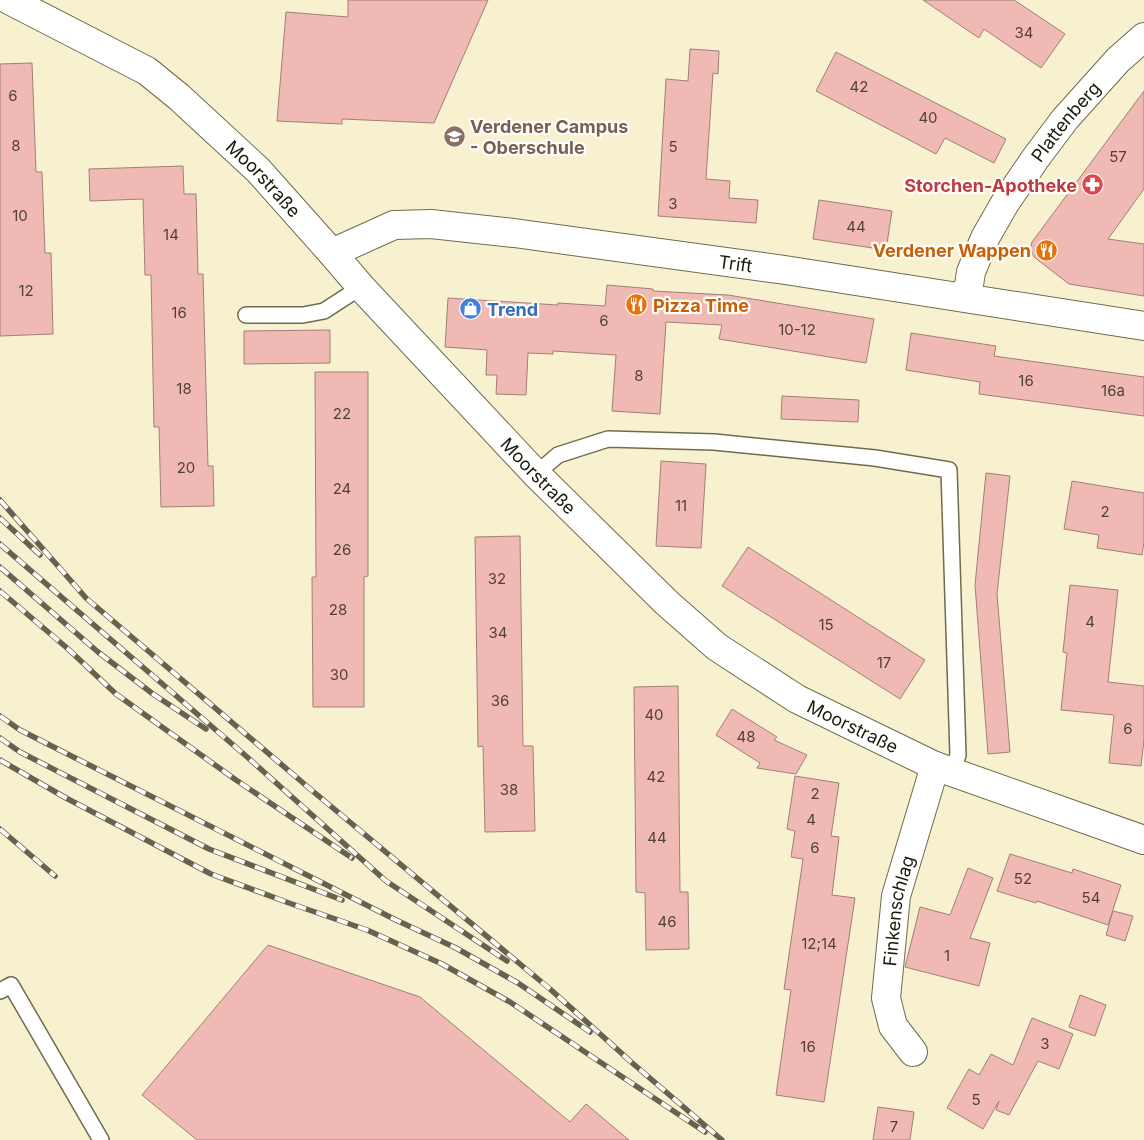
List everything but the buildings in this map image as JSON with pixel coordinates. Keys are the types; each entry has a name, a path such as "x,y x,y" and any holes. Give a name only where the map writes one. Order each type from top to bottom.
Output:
{"street":[{"name":"Moorstraße","path":"8,0 147,71 179,97 258,170 361,286 536,474 667,602 717,646 797,699 944,769 1144,840"},
{"name":"Plattenberg","path":"967,298 971,272 985,238 1035,158 1065,120 1118,60 1144,37"},
{"name":"Trift","path":"332,253 394,225 431,224 514,233 785,270 1144,326"},
{"name":"Finkenschlag","path":"912,1052 893,1026 886,998 896,896 944,769"}],"lane":[{"path":"246,314 303,314 324,311 361,286"},
{"path":"536,474 558,454 608,438 714,442 875,458 949,470 958,755 944,769"},
{"path":"0,991 11,985 102,1140"}],"railway":[{"path":"0,500 86,598 309,788 550,989 628,1059"},
{"path":"0,518 40,555"},
{"path":"0,544 246,756 386,881 507,961"},
{"path":"0,567 98,652 153,694 206,729"},
{"path":"0,591 67,648 116,694 236,780 352,858"},
{"path":"0,716 20,730 396,920 456,948 518,983 590,1032"},
{"path":"0,738 20,752 209,849 342,900"},
{"path":"0,760 66,798 211,874 367,930 442,964 510,1002 705,1132"},
{"path":"0,829 55,876"},
{"path":"623,1055 722,1140"}],"place":[{"name":"Verdener Campus - Oberschule","path":"454,136"},
{"name":"Storchen-Apotheke","path":"1093,185"},
{"name":"Verdener Wappen","path":"1047,250"},
{"name":"Pizza Time","path":"637,305"},
{"name":"Trend","path":"471,309"}]}
